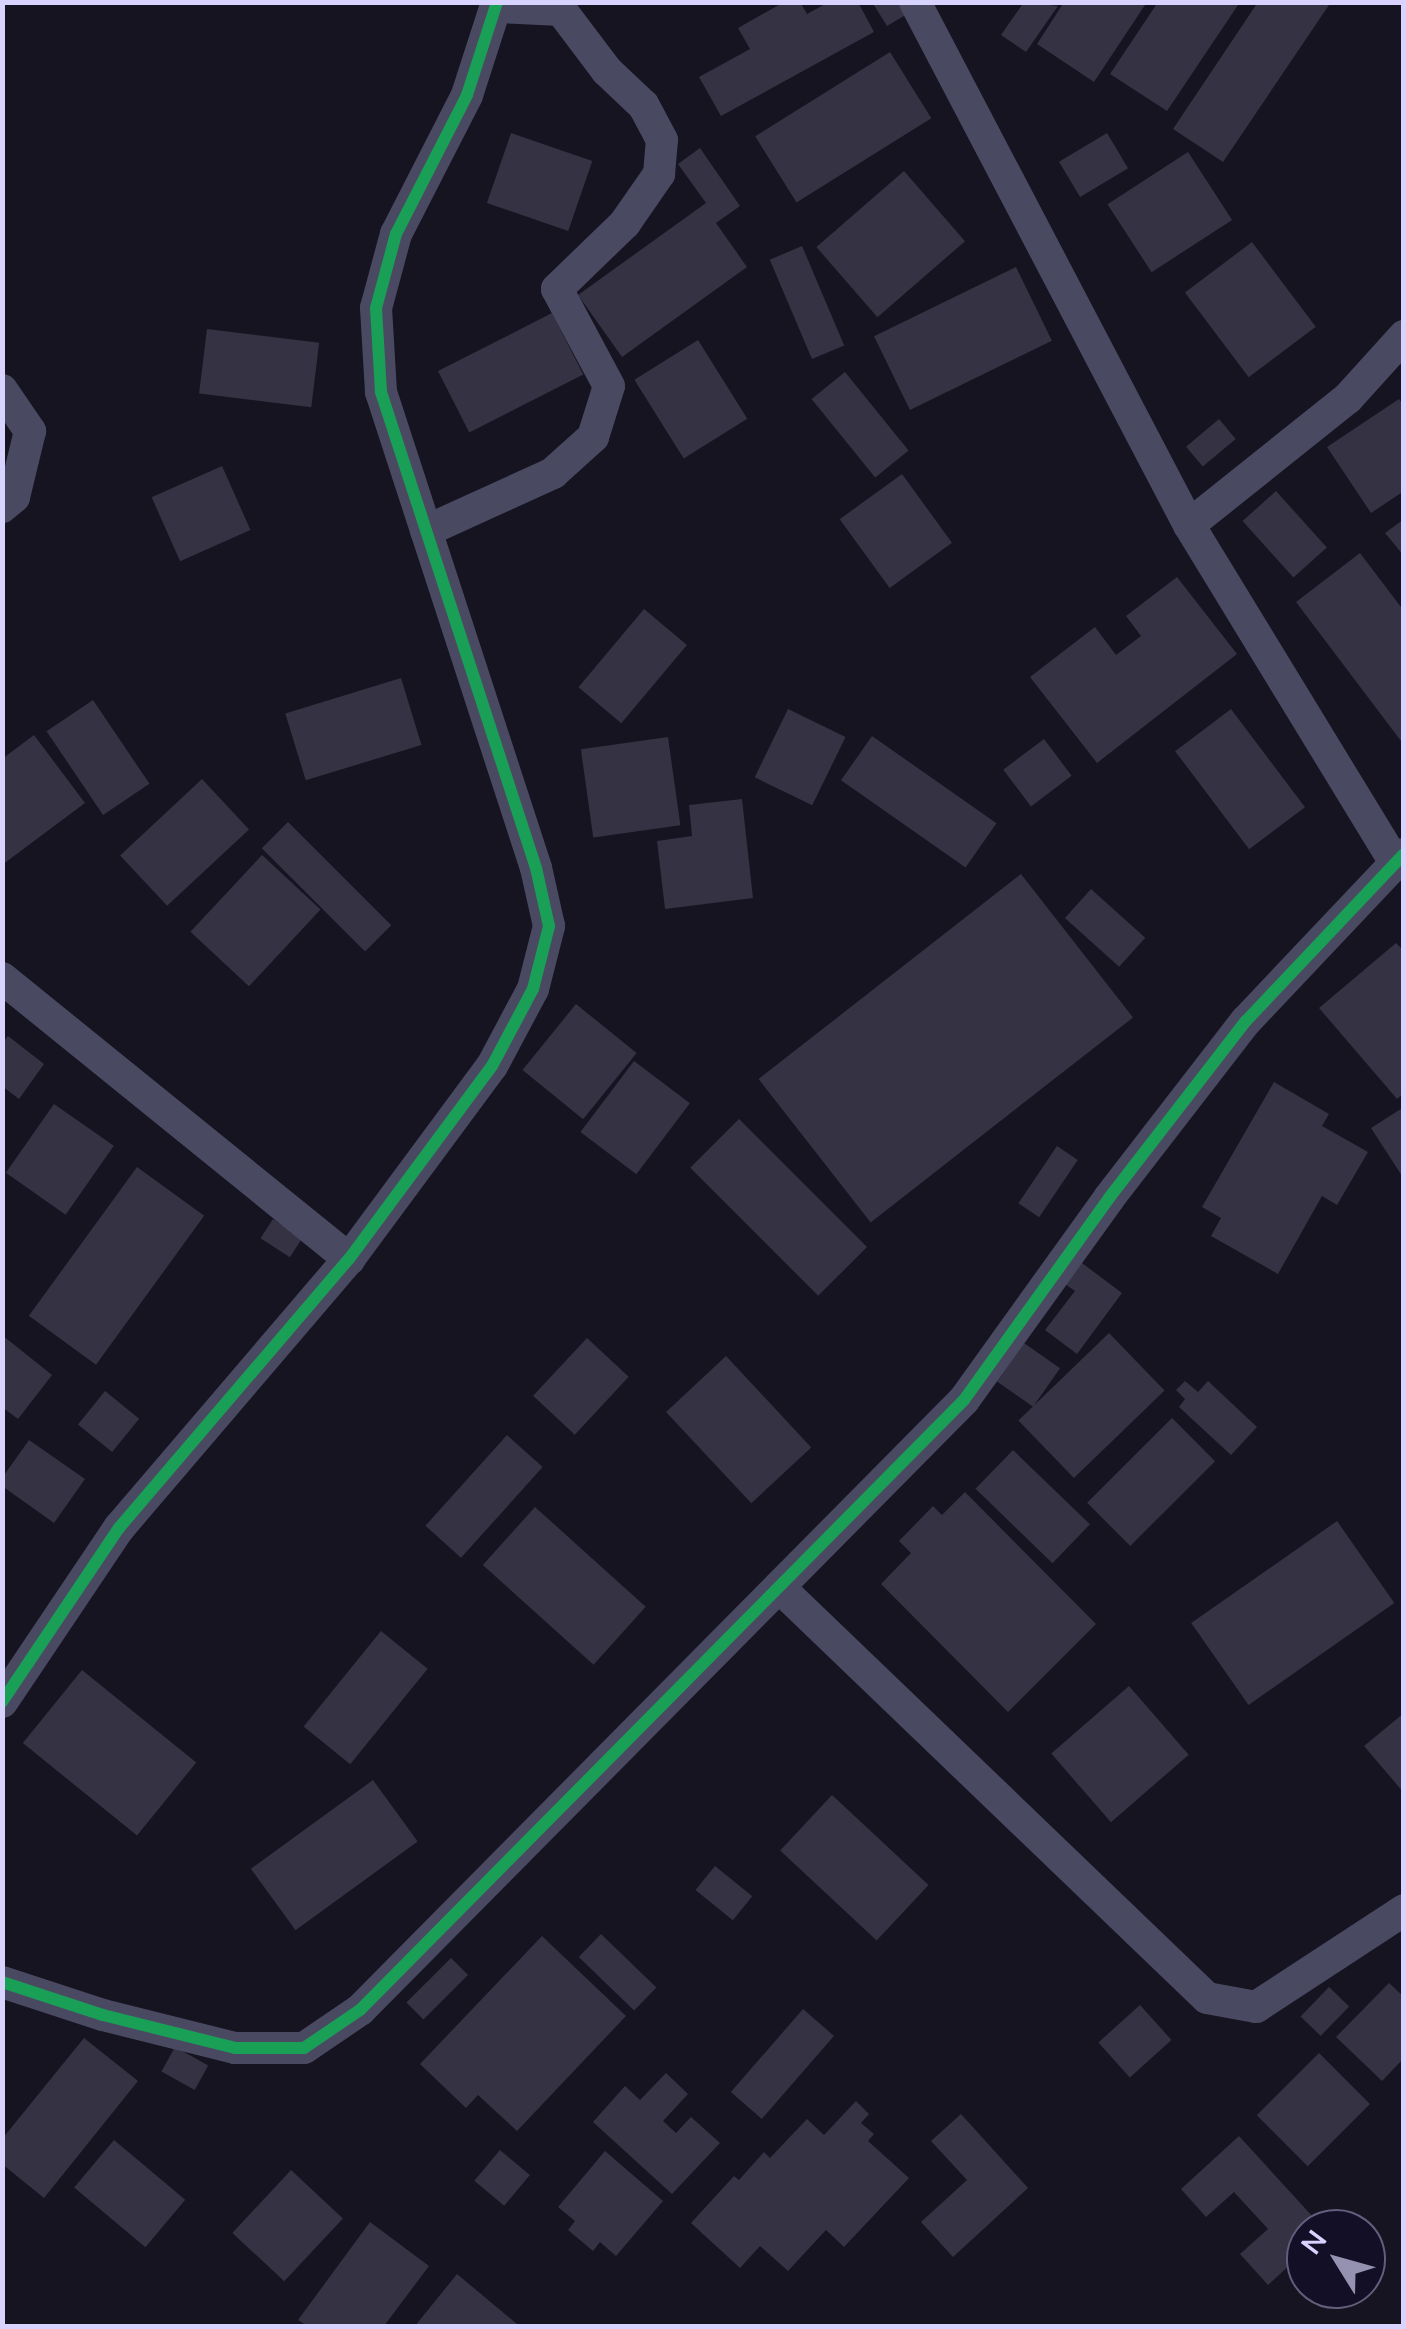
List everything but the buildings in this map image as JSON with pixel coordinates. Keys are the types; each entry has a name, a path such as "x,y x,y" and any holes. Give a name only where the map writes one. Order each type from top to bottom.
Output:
{"street":[{"path":"2,1982 103,2014 235,2048 304,2048 360,2010 964,1400 1109,1198 1246,1021 1399,857 1188,526 915,2"},
{"path":"2,1702 120,1528 348,1260 492,1066 533,989 548,926 536,868 426,531 382,392 376,308 396,234 468,95 497,5 561,10 607,71 643,105 662,140 659,174 624,222 557,289 609,386 594,437 553,474 426,531"},
{"path":"1188,526 1348,398 1404,336"},
{"path":"2,390 30,431 14,497 2,508"},
{"path":"2,978 348,1260"},
{"path":"779,1586 1207,1998 1256,2007 1404,1910"}],"cycle path":[{"path":"2,1702 119,1528 349,1259 492,1066 533,989 549,926 536,868 381,392 376,308 396,234 467,95 497,2"},
{"path":"2,1982 103,2015 235,2048 304,2048 360,2010 964,1400 1109,1198 1246,1021 1404,854"}]}
